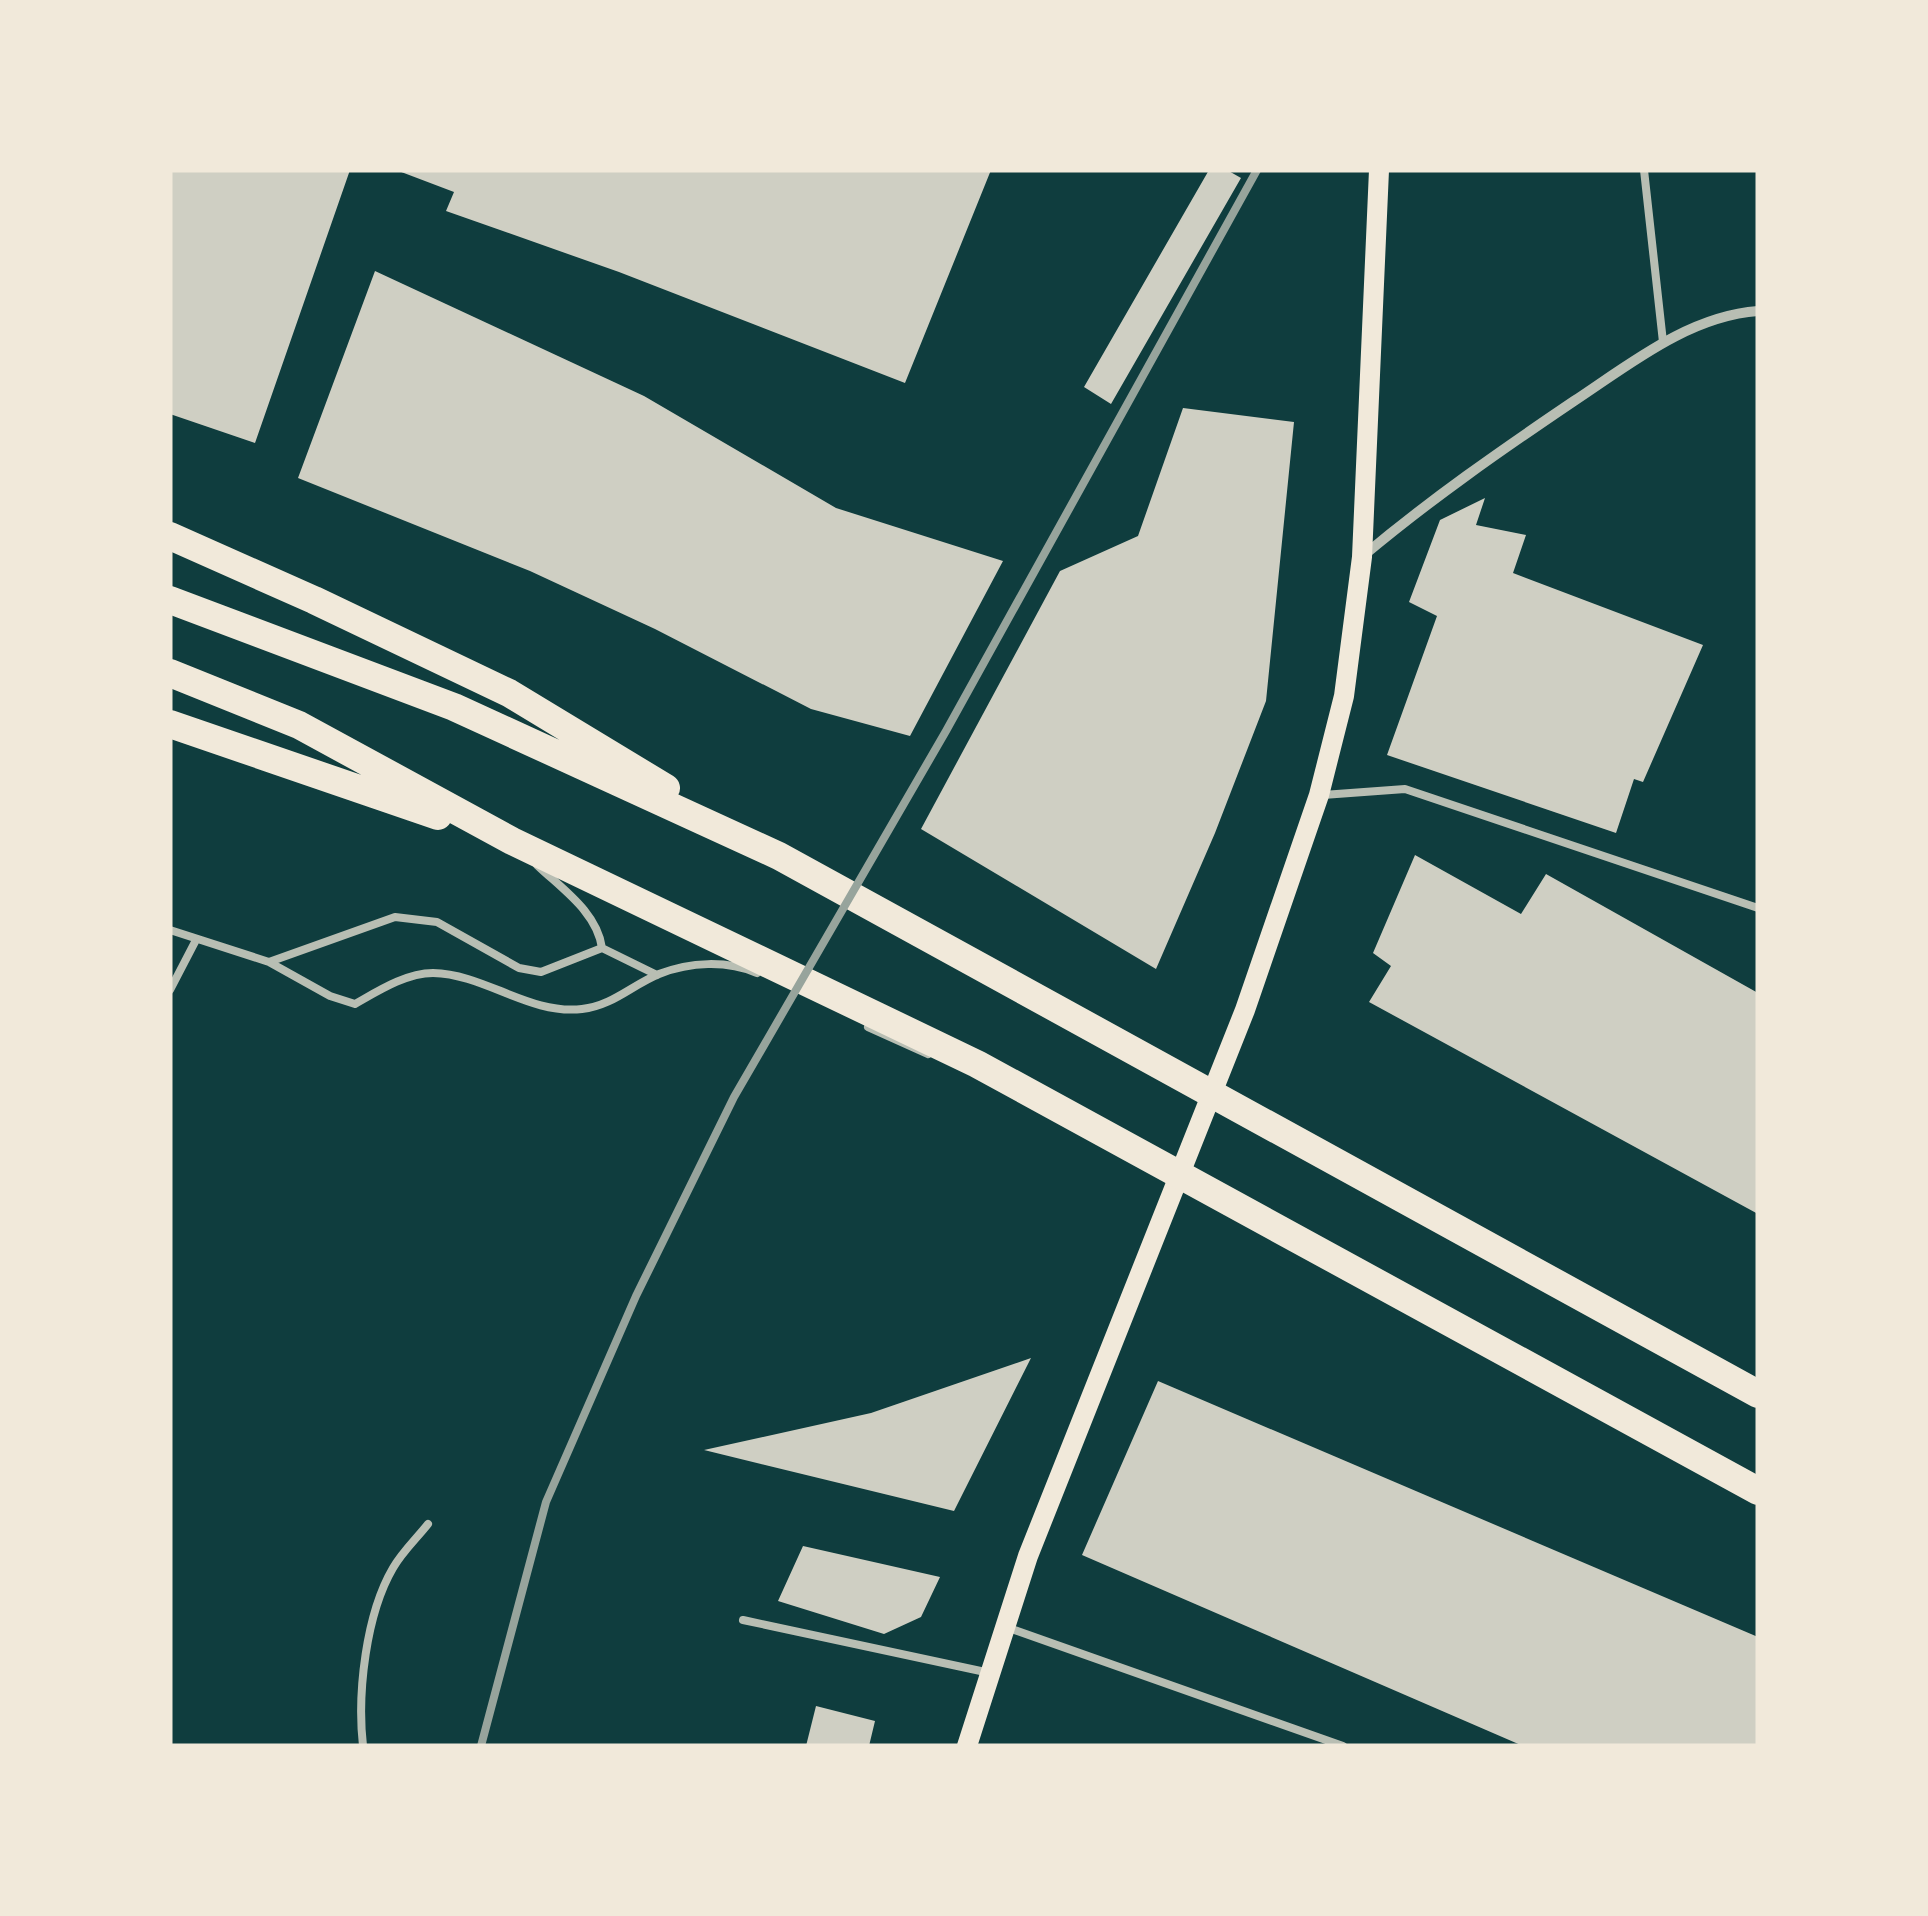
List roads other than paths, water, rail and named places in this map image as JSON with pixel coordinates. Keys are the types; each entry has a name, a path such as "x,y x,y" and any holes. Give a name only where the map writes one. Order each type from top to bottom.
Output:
{"highway":[{"path":"170,536 509,693 779,856 1758,1394"},
{"path":"170,600 454,708 779,856"},
{"path":"170,673 299,726 512,841 977,1064 1758,1491"},
{"path":"170,724 512,841"}],"main road":[{"path":"967,1746 1028,1556 1245,1010 1319,796 1344,696 1362,557 1378,170"}],"street":[{"path":"1362,557 1456,480 1663,342 1733,312 1758,311"}],"lane":[{"path":"1644,170 1663,342"},
{"path":"1319,796 1405,788 1758,908"},
{"path":"512,841 582,907 600,930 602,948"},
{"path":"269,962 395,917 437,922 519,968 542,972 602,948 657,975"},
{"path":"170,930 269,962 330,996 355,1004 398,981 432,973 486,984 544,1006 582,1009 628,994 657,975 699,964 722,964 768,978"},
{"path":"170,990 196,940"},
{"path":"852,1019 920,1052 977,1064"},
{"path":"363,1746 364,1675 376,1607 394,1567 428,1524"},
{"path":"743,1620 990,1673"},
{"path":"1006,1627 1343,1746"}],"railway":[{"path":"481,1746 546,1502 636,1296 734,1097 946,731 1257,170"}]}
